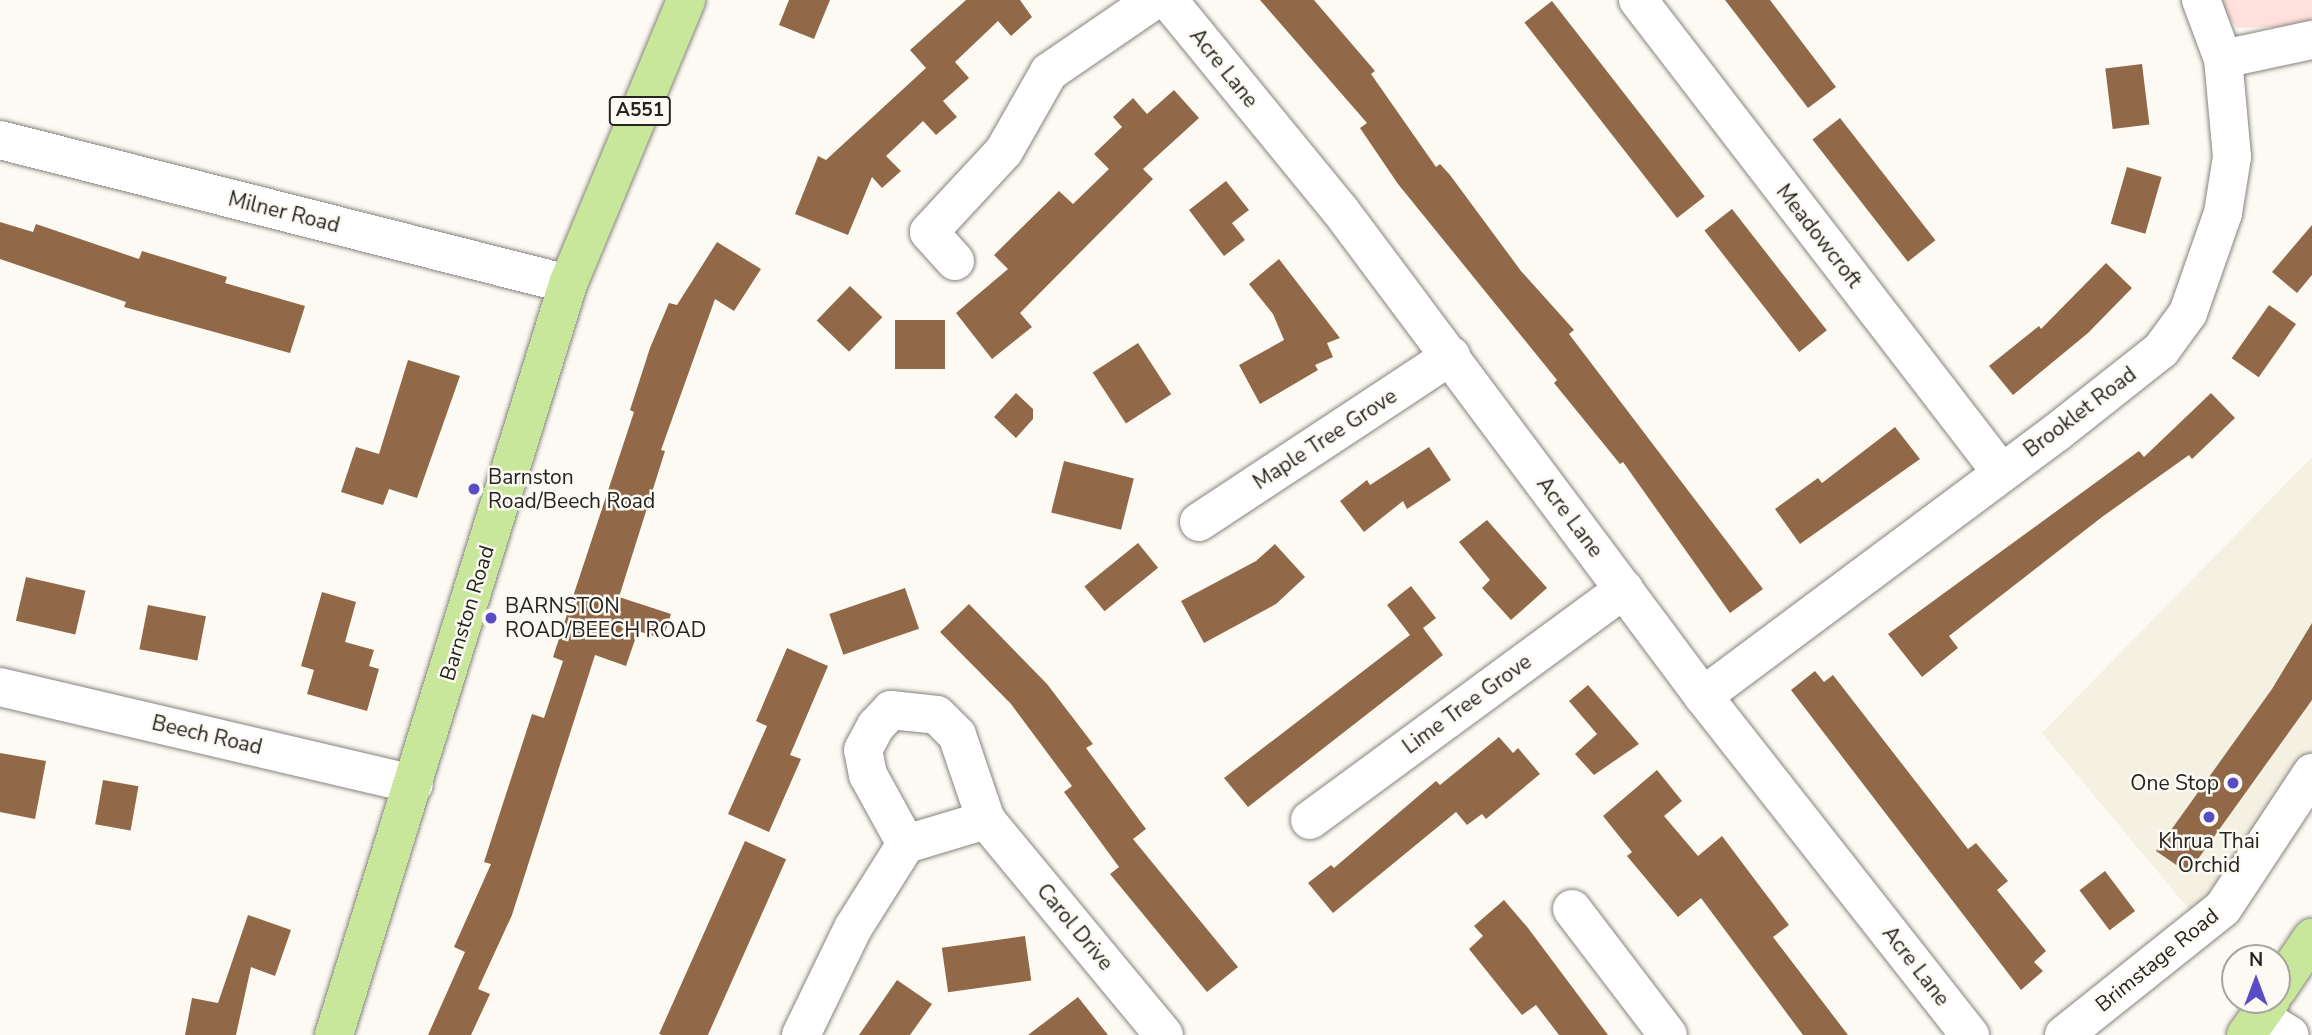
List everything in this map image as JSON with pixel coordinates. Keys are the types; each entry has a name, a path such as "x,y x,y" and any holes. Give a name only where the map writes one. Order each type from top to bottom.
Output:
{"main road":[{"name":"Barnston Road","path":"334,1035 568,284 686,0"},
{"path":"2269,1015 2312,938"}],"street":[{"path":"955,261 929,232 1004,151 1049,72 1154,0"},
{"name":"Acre Lane","path":"1168,0 1451,356 1703,696 1970,1035"},
{"name":"Meadowcroft","path":"1638,0 2001,472"},
{"name":"Brooklet Road","path":"1703,696 2161,350 2188,313 2223,213 2232,157 2223,59 2201,0"},
{"path":"2223,59 2312,40"},
{"name":"Milner Road","path":"0,140 568,284"},
{"name":"Maple Tree Grove","path":"1199,522 1451,356"},
{"name":"Lime Tree Grove","path":"1310,820 1624,589"},
{"name":"Beech Road","path":"0,687 414,784"},
{"path":"801,1035 853,928 906,844 986,820 957,735 937,715 891,710 876,726 863,750 868,775 906,844"},
{"name":"Brimstage Road","path":"2063,1035 2223,908 2312,773"},
{"name":"Carol Drive","path":"986,820 1164,1035"},
{"path":"1572,909 1668,1035"}],"shaded area":[{"path":"2214,0 2312,0 2312,20 2305,26 2238,28"},
{"path":"2312,457 2312,750 2193,914 2042,733"}],"building":[{"path":"789,0 830,0 814,39 779,25"},
{"path":"966,0 1020,0 1032,17 1011,36 998,21 955,62 969,78 943,101 957,117 936,135 923,121 886,156 901,171 882,188 872,177 848,235 795,214 818,156 826,160 926,68 910,50"},
{"path":"1260,0 1314,0 1375,71 1371,74 1436,167 1440,164 1450,175 1521,271 1574,330 1569,334 1763,589 1730,613 1623,462 1620,464 1554,383 1557,380 1398,184 1360,128 1367,123"},
{"path":"1725,0 1770,0 1836,87 1808,108"},
{"path":"1552,1 1705,196 1677,218 1524,23"},
{"path":"2142,64 2149,125 2113,129 2105,69"},
{"path":"1174,90 1199,118 1143,169 1153,179 1020,313 1032,327 992,359 956,313 1008,269 994,255 1059,191 1073,204 1109,169 1094,154 1122,127 1113,117 1133,98 1147,114"},
{"path":"1840,118 1935,240 1908,262 1812,140"},
{"path":"2127,167 2162,177 2145,234 2111,224"},
{"path":"1226,181 1249,210 1232,223 1245,240 1224,256 1189,210"},
{"path":"1732,209 1827,330 1799,352 1704,231"},
{"path":"0,222 33,232 36,224 139,259 142,251 227,277 225,283 305,306 290,353 124,307 126,302 0,259"},
{"path":"2312,225 2312,275 2297,293 2272,272"},
{"path":"717,242 761,269 734,311 715,299 661,450 665,451 619,597 671,614 663,639 638,631 626,666 595,655 512,915 478,989 490,994 471,1035 428,1035 465,952 454,947 491,864 484,862 532,714 544,718 563,661 553,657 634,412 630,410 650,348 669,303 677,305"},
{"path":"1279,259 1340,338 1327,343 1333,357 1315,365 1318,370 1260,404 1239,365 1284,340 1273,314 1249,284"},
{"path":"2106,263 2132,288 2088,333 2013,395 1989,366 2039,326 2041,329"},
{"path":"850,286 882,317 849,352 817,321"},
{"path":"2269,305 2296,324 2259,377 2232,358"},
{"path":"895,320 945,320 945,369 895,369"},
{"path":"1138,343 1171,394 1126,424 1093,372"},
{"path":"408,360 460,376 417,498 389,489 383,505 341,492 356,447 379,454"},
{"path":"1016,393 1033,409 1033,419 1016,438 994,417"},
{"path":"2211,393 2235,418 2192,459 2189,455 2102,517 1949,636 1958,648 1922,677 1888,634 2139,451 2144,457"},
{"path":"1895,427 1920,459 1800,544 1775,509 1818,478 1822,483"},
{"path":"1429,447 1451,480 1407,509 1403,501 1364,532 1340,501 1367,480 1370,485"},
{"path":"1064,461 1134,478 1121,530 1051,512"},
{"path":"1487,520 1547,588 1511,620 1482,588 1490,580 1459,542"},
{"path":"1138,543 1158,568 1105,611 1084,586"},
{"path":"1275,544 1305,577 1276,604 1204,643 1181,601 1256,561"},
{"path":"26,577 85,591 75,635 16,621"},
{"path":"1411,586 1436,618 1423,628 1443,655 1248,807 1224,778 1410,635 1387,605"},
{"path":"905,588 919,629 843,655 829,614"},
{"path":"322,592 356,602 345,642 374,650 369,666 379,669 367,711 307,694 314,670 301,666"},
{"path":"969,604 1047,684 1093,744 1086,748 1146,829 1133,839 1238,967 1207,992 1110,874 1119,867 1064,792 1072,786 1011,704 940,632"},
{"path":"148,605 206,616 197,660 139,649"},
{"path":"2312,623 2312,700 2188,873 2156,851 2272,689"},
{"path":"787,648 828,666 790,755 801,759 769,832 728,814 767,726 756,721"},
{"path":"1815,671 1824,682 1833,675 1968,849 1976,843 2008,881 1997,890 2046,951 2034,962 2043,971 2021,990 1791,690"},
{"path":"1588,685 1639,744 1594,775 1575,754 1597,734 1569,701"},
{"path":"1499,737 1513,753 1518,748 1540,774 1486,819 1482,814 1467,825 1456,812 1333,913 1308,883 1331,865 1334,868 1436,781 1440,785"},
{"path":"0,753 46,761 35,819 0,812"},
{"path":"1657,770 1682,801 1664,816 1698,856 1722,836 1789,925 1773,937 1848,1035 1803,1035 1701,898 1678,917 1627,856 1632,852 1603,816"},
{"path":"103,780 138,786 131,831 95,824"},
{"path":"745,841 786,859 708,1035 659,1034"},
{"path":"2105,871 2135,911 2110,930 2079,890"},
{"path":"1504,900 1608,1035 1559,1035 1536,1005 1522,1015 1469,949 1483,936 1474,926"},
{"path":"248,915 291,930 275,976 251,967 236,1035 185,1035 192,998 218,1003"},
{"path":"1025,936 1031,981 948,992 942,948"},
{"path":"897,980 932,1004 910,1035 859,1035"},
{"path":"1078,997 1108,1035 1028,1035"}],"place":[{"name":"Barnston Road/Beech Road","path":"474,489"},
{"name":"BARNSTON ROAD/BEECH ROAD","path":"491,618"},
{"name":"One Stop","path":"2233,783"},
{"name":"Khrua Thai Orchid","path":"2209,817"}]}
